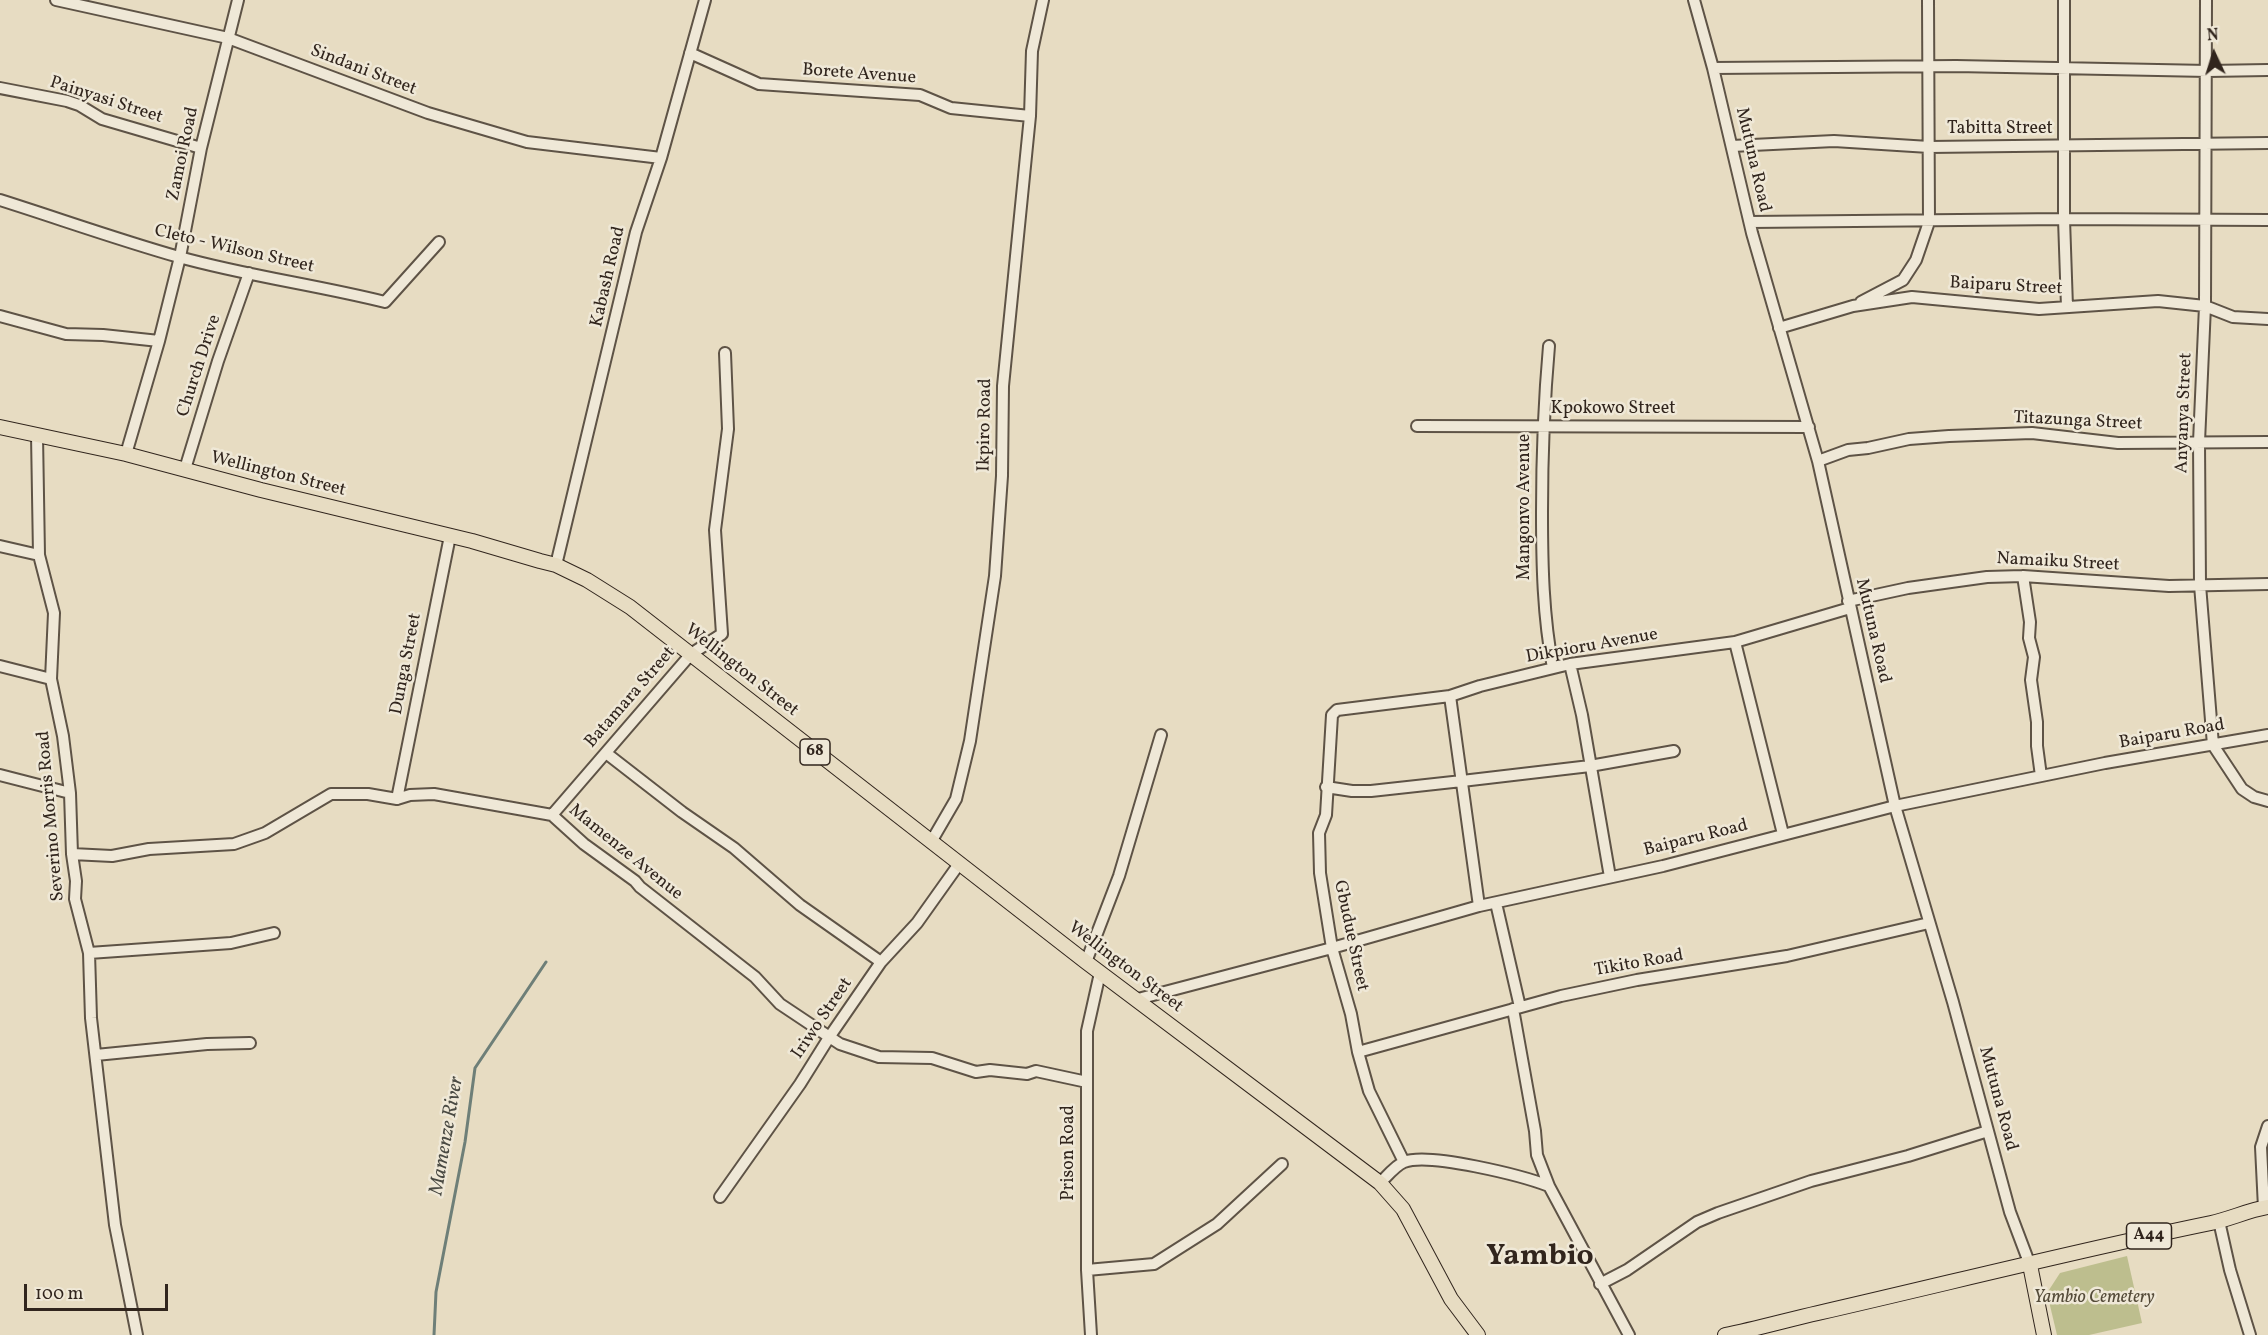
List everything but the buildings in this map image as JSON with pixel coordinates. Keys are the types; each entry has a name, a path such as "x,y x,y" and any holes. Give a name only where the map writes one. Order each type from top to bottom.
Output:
{"main road":[{"name":"Wellington Street","path":"0,427 126,454 450,536 556,565 587,580 630,607 1086,962 1380,1182 1403,1209 1451,1299 1478,1335"},
{"name":"A44","path":"2030,1265 2102,1246 2219,1221 2266,1207"},
{"path":"1725,1335 2030,1265 2044,1335"}],"street":[{"name":"Sindani Street","path":"56,0 228,39 428,113 527,142 661,158"},
{"name":"Zamoi Road","path":"126,454 159,341 180,257 201,148 238,0"},
{"name":"Kabash Road","path":"556,565 636,232 661,158 705,0"},
{"name":"Ikpiro Road","path":"931,842 956,799 970,741 995,576 1002,477 1003,386 1030,116 1032,51 1043,0"},
{"name":"Mutuna Road","path":"1697,0 1750,222 1818,461 1895,806 1953,1002 2010,1212 2030,1265"},
{"path":"1853,306 1903,280 1916,260 1929,222 1928,0"},
{"path":"2064,0 2064,219 2067,308"},
{"name":"Anyanya Street","path":"2206,0 2208,71 2205,306 2199,442 2200,585 2213,745 2242,789 2254,797 2268,801"},
{"name":"Borete Avenue","path":"690,53 759,84 920,95 951,108 1030,116"},
{"path":"1713,68 1928,66 2268,70"},
{"name":"Painyasi Street","path":"0,88 66,101 79,105 102,119 201,148"},
{"name":"Tabitta Street","path":"1732,146 1834,141 1929,147 2268,143"},
{"name":"Cleto - Wilson Street","path":"0,200 180,257 385,302 439,242"},
{"path":"1750,222 2268,220"},
{"name":"Church Drive","path":"185,469 218,361 249,273"},
{"name":"Baiparu Street","path":"1779,328 1853,306 1912,297 2040,309 2158,301 2205,306 2233,316 2268,319"},
{"path":"0,316 66,334 159,341"},
{"name":"Mangonvo Avenue","path":"1549,346 1542,426 1542,567 1545,615 1553,668"},
{"name":"Batamara Street","path":"552,815 691,654 722,634 715,530 728,429 725,352"},
{"name":"Kpokowo Street","path":"1417,426 1809,427"},
{"name":"Titazunga Street","path":"1818,461 1848,450 1909,439 1949,436 2032,433 2118,443 2268,442"},
{"name":"Severino Morris Road","path":"37,435 39,555 54,613 51,679 63,736 70,793 72,854 76,881 75,899 89,953 91,1018 115,1225 137,1335"},
{"name":"Dunga Street","path":"397,799 450,536"},
{"path":"0,546 39,555"},
{"path":"2023,576 2031,622 2029,638 2034,657 2031,680 2041,776"},
{"name":"Namaiku Street","path":"1849,605 1908,588 1987,577 2023,576 2169,586 2268,584"},
{"name":"Dikpioru Avenue","path":"1337,710 1450,696 1570,664 1735,642 1849,605"},
{"path":"1735,642 1783,834"},
{"path":"1570,664 1579,699 1610,877"},
{"path":"0,666 51,679"},
{"path":"1450,696 1479,906"},
{"name":"Gbudue Street","path":"1337,710 1332,715 1326,815 1319,833 1320,873 1332,948 1351,1014 1358,1052 1369,1091 1404,1162"},
{"path":"1086,962 1119,876 1161,735"},
{"name":"Baiparu Road","path":"1138,999 1332,948 1479,906 1663,866 1895,806 2041,776 2268,735"},
{"path":"1326,787 1371,791 1462,782 1590,766 1674,751"},
{"path":"606,753 682,812 734,848 801,905 881,962"},
{"path":"0,776 70,793"},
{"name":"Mamenze Avenue","path":"72,854 112,856 149,849 234,844 265,833 331,794 368,794 397,799 410,795 434,794 552,815 584,844 635,881 755,977 780,1004 840,1044 879,1057 932,1059 976,1072 990,1070 1027,1074 1036,1071 1087,1082"},
{"name":"Iriwo Street","path":"720,1197 800,1084 881,962 917,923 959,864"},
{"path":"1496,903 1517,1008 1537,1155 1549,1186 1629,1335"},
{"name":"Tikito Road","path":"1358,1052 1517,1008 1637,980 1787,956 1929,923"},
{"path":"89,953 231,943 274,933"},
{"name":"Prison Road","path":"1091,1335 1087,1270 1087,1031 1100,972"},
{"path":"96,1055 207,1044 250,1043"},
{"path":"2266,1207 2261,1147 2268,1126"},
{"path":"1600,1284 1627,1270 1697,1222 1718,1213 1811,1181 1908,1156 1988,1131"},
{"path":"1380,1182 1404,1162 1439,1160 1532,1180 1549,1186"},
{"path":"1087,1270 1154,1263 1217,1224 1282,1164"},
{"path":"2219,1221 2230,1270 2250,1335"}],"green space":[{"name":"Yambio Cemetery","path":"2127,1256 2142,1323 2089,1335 2057,1335 2047,1293 2060,1273"}],"waterway":[{"name":"Mamenze River","path":"434,1335 436,1292 465,1142 475,1068 546,962"}],"district":[{"name":"Yambio","path":"1540,1258"}]}
